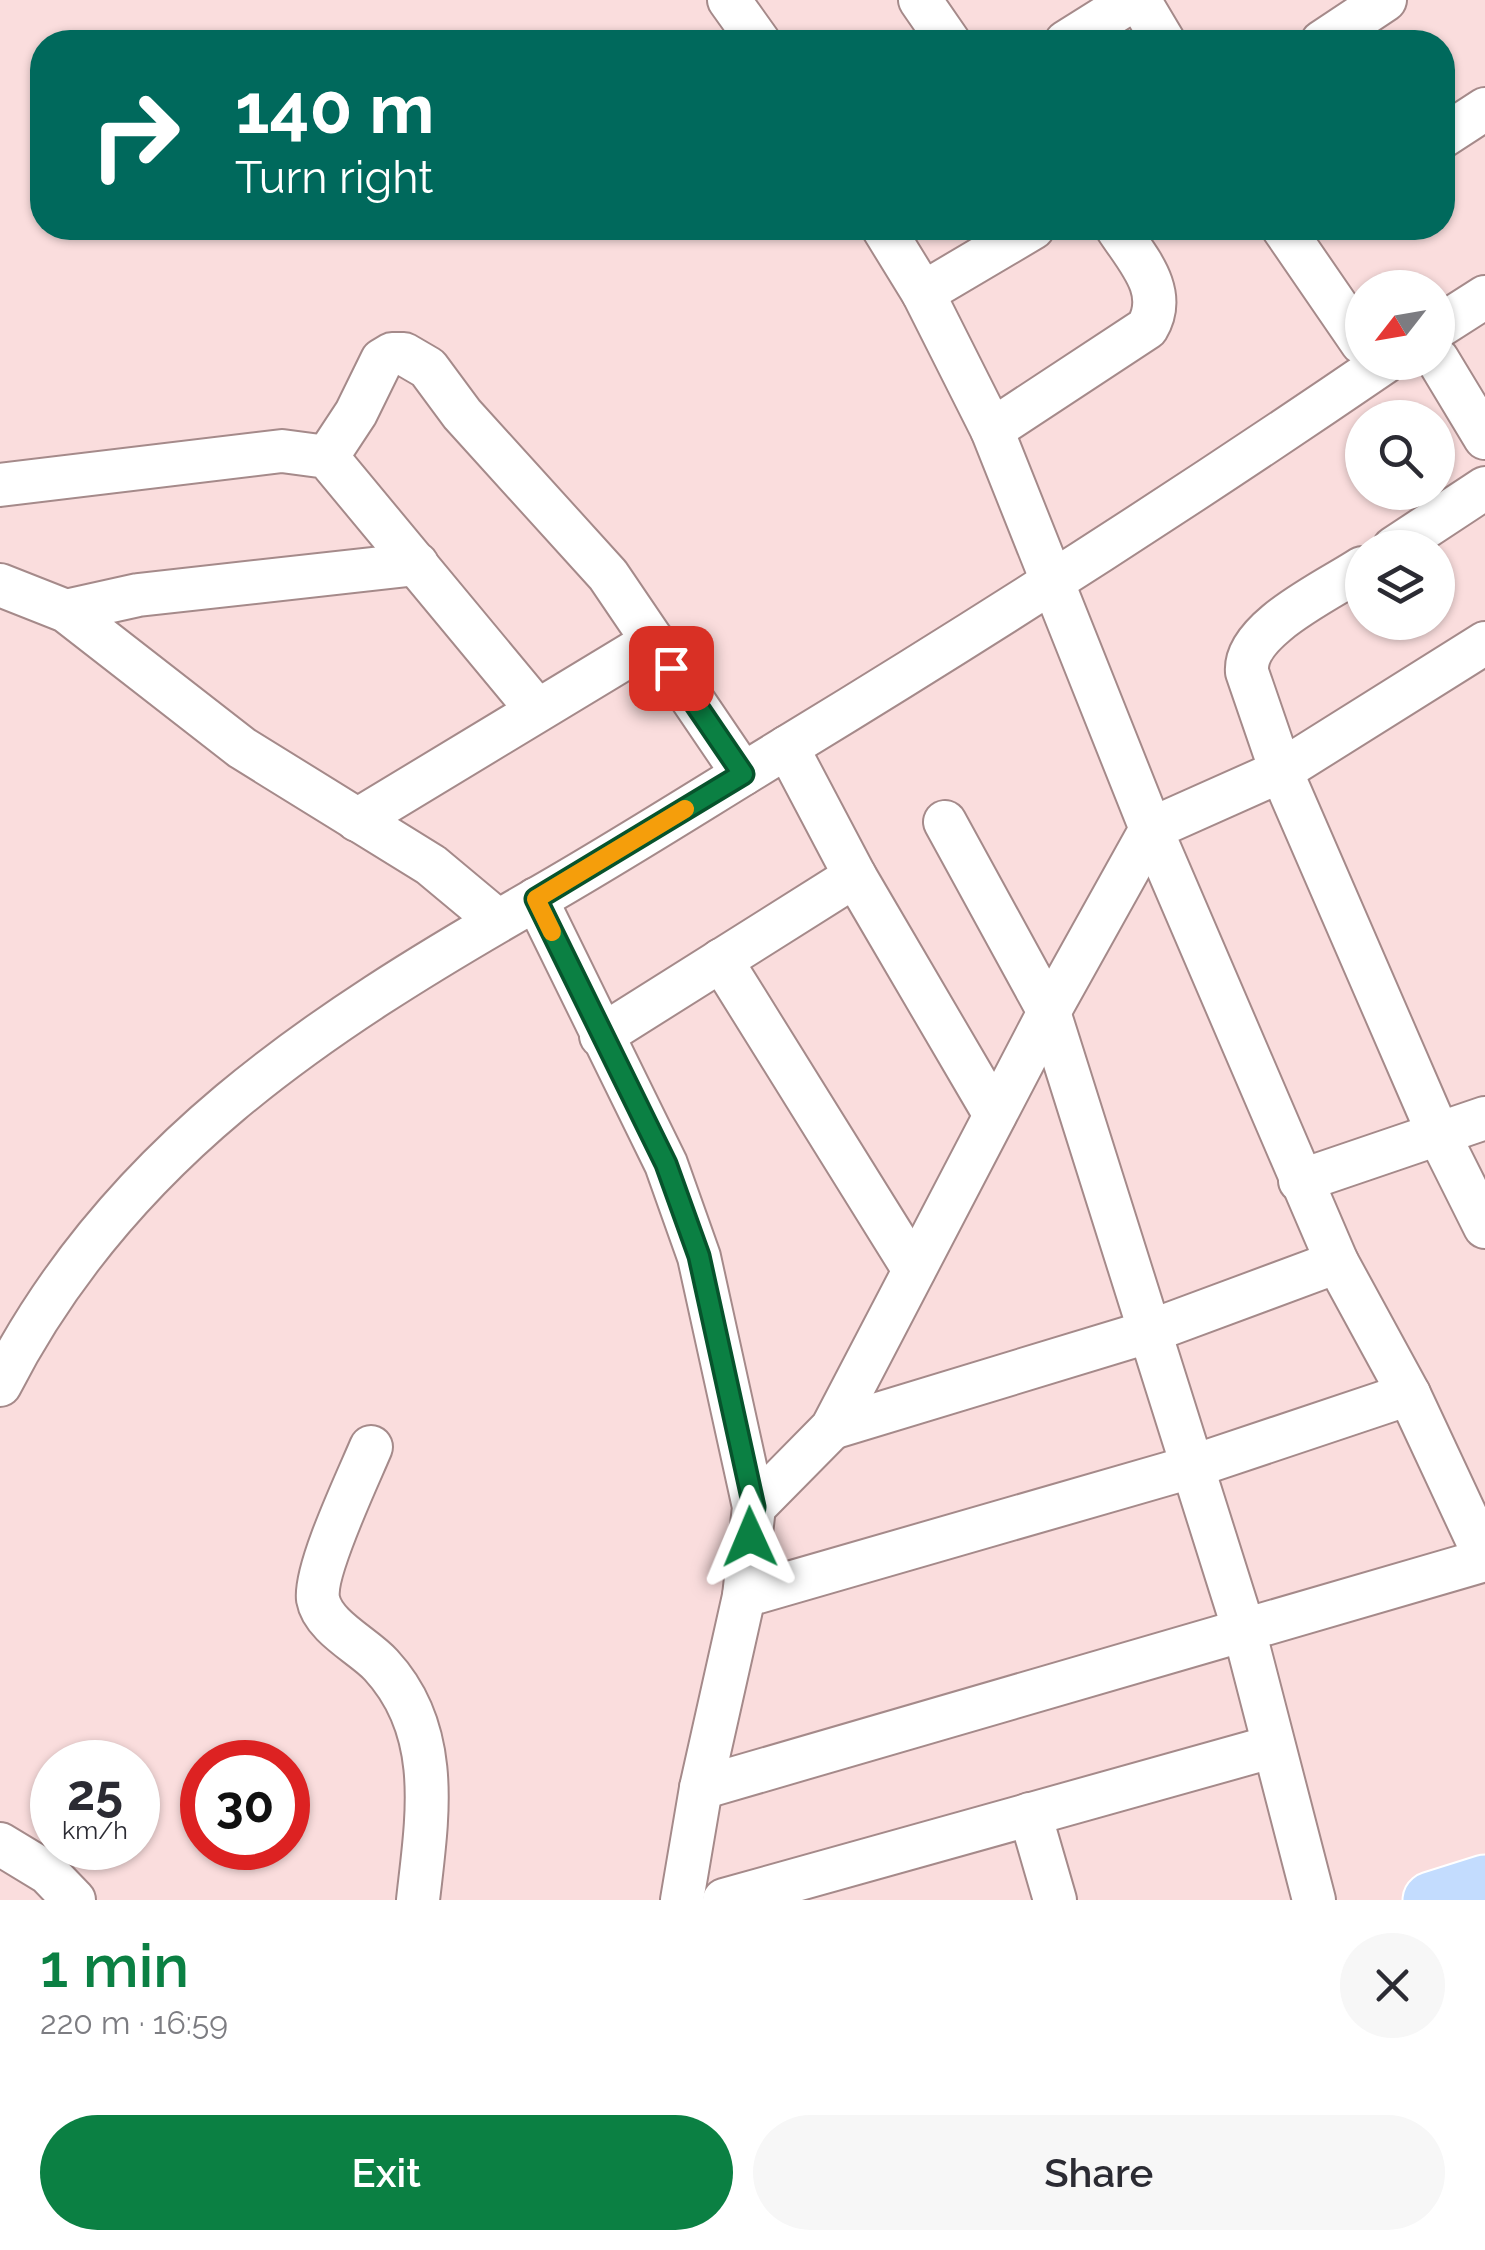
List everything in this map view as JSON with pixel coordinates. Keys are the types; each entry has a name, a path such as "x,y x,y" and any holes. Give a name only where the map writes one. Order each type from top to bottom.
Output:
{"main road":[{"path":"1431,1900 1485,1883"}],"street":[{"path":"729,0 751,30"},
{"path":"1086,30 1136,0 1156,30"},
{"path":"1336,30 1364,5"},
{"path":"1455,129 1485,109"},
{"path":"701,1788 1485,1559 1471,1493 1409,1394 1337,1262 1300,1182 1051,586 992,430 924,293 891,240"},
{"path":"924,293 1012,240"},
{"path":"992,430 1147,328 1157,308 1156,290 1125,240"},
{"path":"1291,240 1345,316"},
{"path":"1455,316 1485,296"},
{"path":"328,457 356,414 382,360 392,354 416,360 428,368 462,414 608,575 743,774"},
{"path":"0,1385 21,1344 102,1224 221,1106 307,1038 1051,586 1345,380"},
{"path":"1450,380 1485,438"},
{"path":"0,485 282,451 328,457 537,710"},
{"path":"1421,530 1485,488"},
{"path":"66,611 138,595 417,564"},
{"path":"1345,579 1260,635 1245,658 1281,772 1438,1133 1485,1227"},
{"path":"0,585 66,611 242,748 431,865 497,920"},
{"path":"357,820 653,641"},
{"path":"754,1507 832,1428 1048,1012 1151,829 1281,772 1485,643"},
{"path":"787,747 855,876 995,1114"},
{"path":"944,822 1048,1012 1244,1630 1271,1747 1314,1900"},
{"path":"600,1036 855,876"},
{"path":"536,899 666,1164 699,1256 754,1507 744,1596 701,1788 682,1900"},
{"path":"722,960 914,1270"},
{"path":"1300,1182 1485,1118"},
{"path":"832,1428 1151,1331 1337,1262"},
{"path":"744,1596 1191,1467 1409,1394"},
{"path":"371,1447 330,1548 318,1594 324,1612 382,1666 399,1690 423,1742 428,1814 418,1900"},
{"path":"724,1900 1271,1747"},
{"path":"1030,1814 1055,1900"},
{"path":"0,1844 48,1874 74,1900"}],"slow traffic":[{"path":"552,932 536,899 685,809"}],"route":[{"path":"671,668 743,774 536,899 666,1164 699,1256 754,1507 750,1537"}]}
